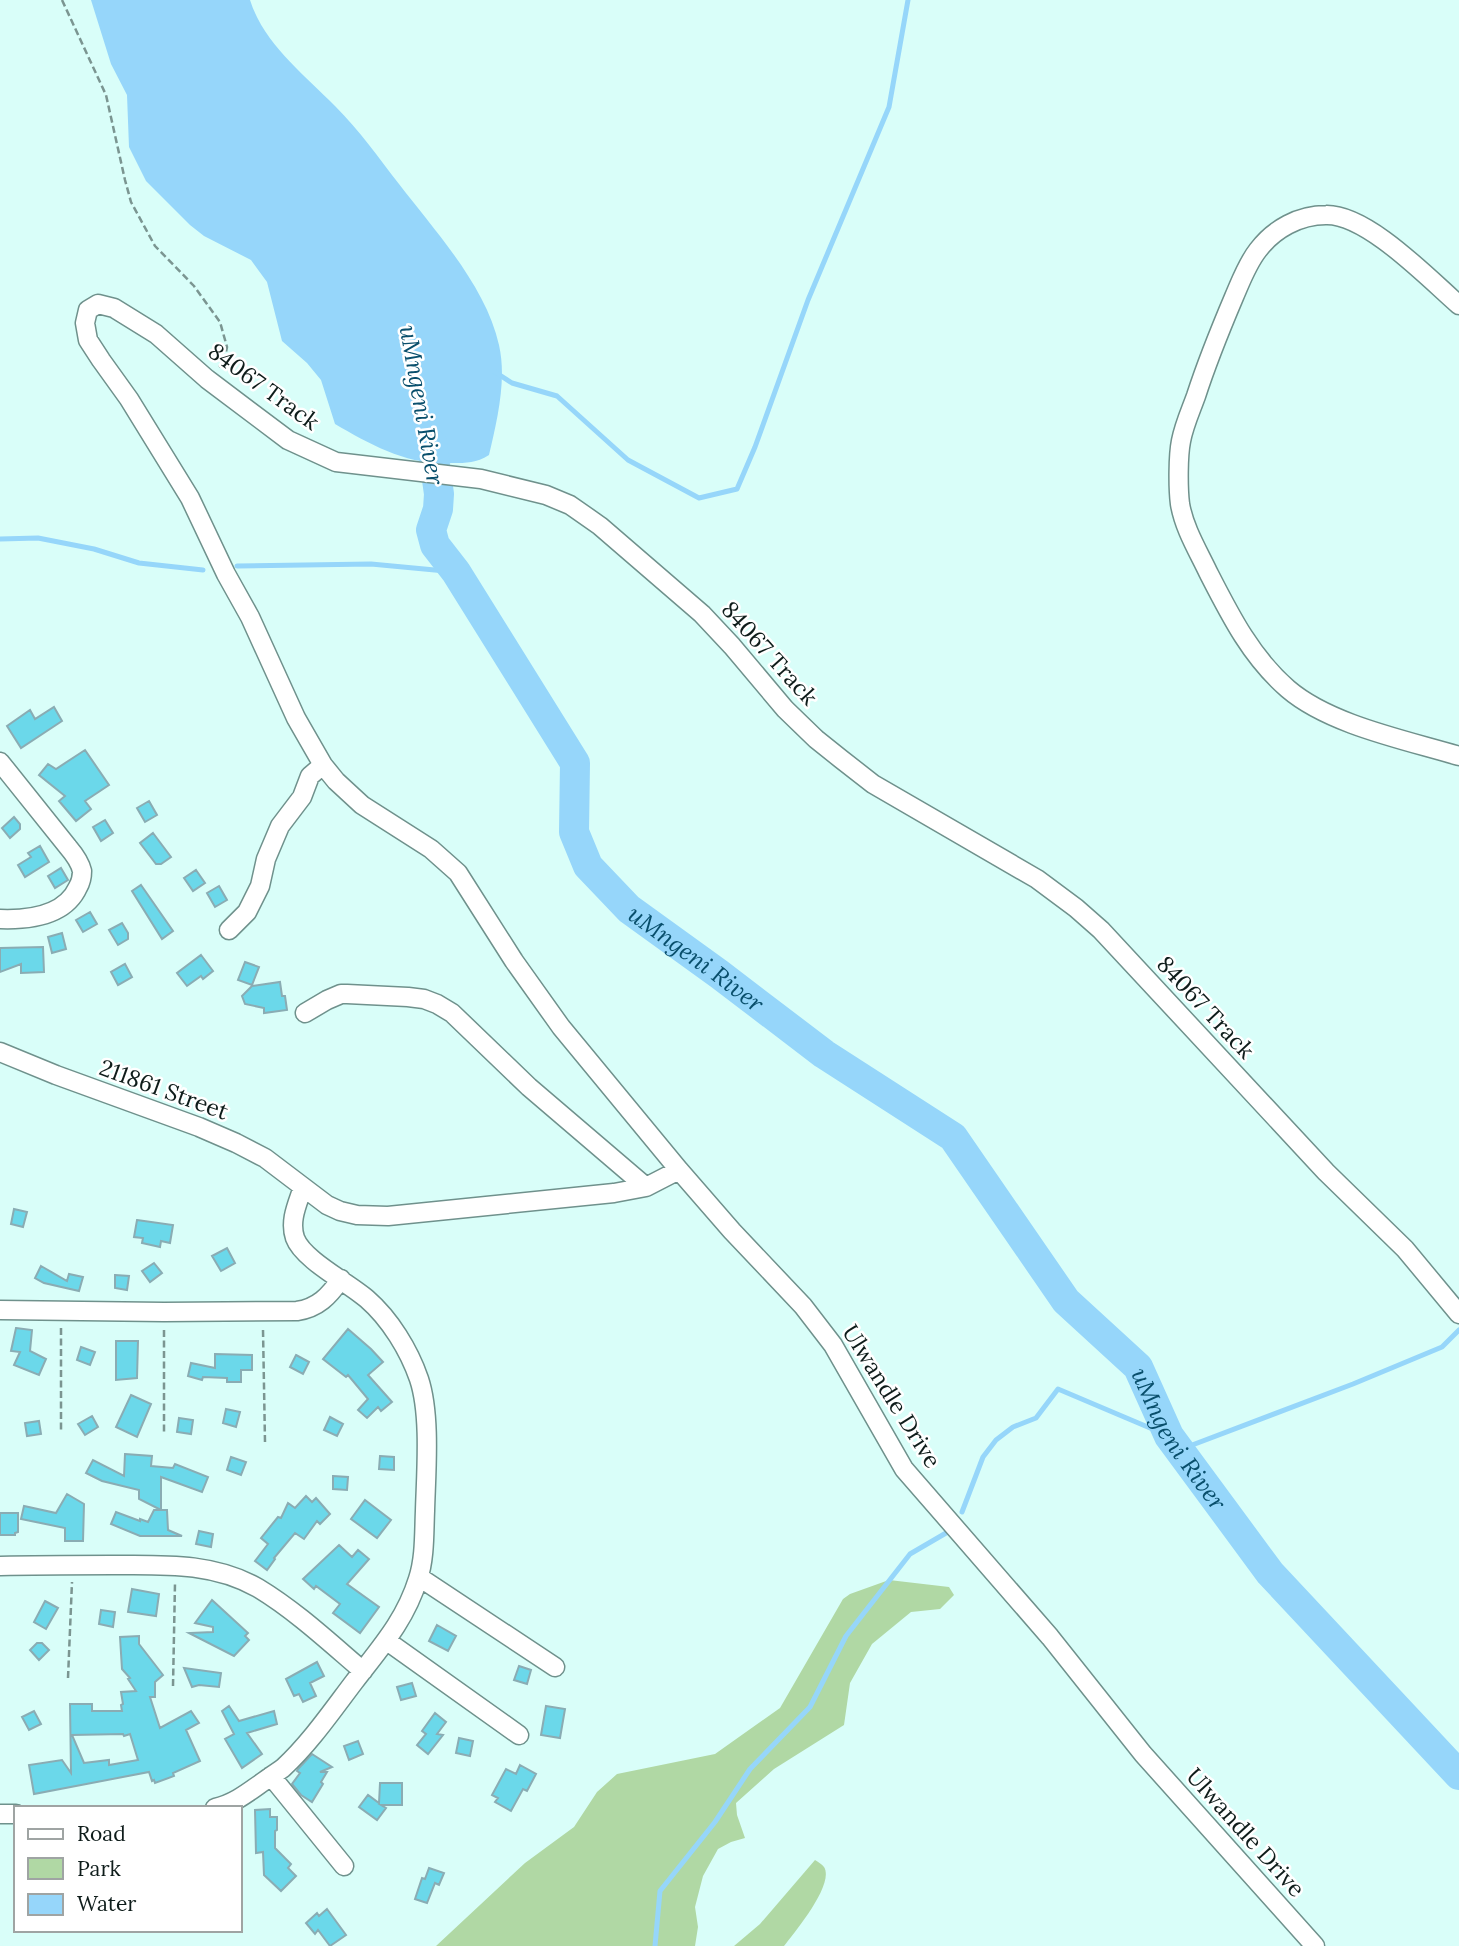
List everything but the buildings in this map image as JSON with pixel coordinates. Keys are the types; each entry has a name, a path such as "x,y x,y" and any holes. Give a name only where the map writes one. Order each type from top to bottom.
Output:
{"street":[{"path":"1459,305 1371,230 1350,220 1327,214 1304,218 1284,226 1256,251 1212,349 1181,441 1180,477 1181,505 1192,541 1234,623 1258,658 1288,689 1320,711 1386,735 1459,755"},
{"name":"84067 Track","path":"679,1170 550,1013 458,873 431,849 362,805 323,765 296,718 250,617 190,498 129,399 88,340 85,323 88,310 98,304 114,308 156,334 206,379 288,440 336,462 481,479 546,495 570,505 600,526 702,614 785,709 816,739 873,784 1037,879 1101,930 1326,1172 1405,1249 1459,1314"},
{"path":"0,762 78,860 82,870 76,892 63,906 47,914 22,919 0,919"},
{"path":"229,930 247,912 260,886 266,859 280,826 302,797 310,776 323,765"},
{"path":"305,1013 341,994 408,997 437,1003 452,1013 529,1087 646,1187"},
{"name":"211861 Street","path":"0,1052 236,1143 265,1158 303,1187"},
{"path":"220,1806 242,1797 282,1769 321,1726 387,1642 407,1609 422,1565 426,1462 422,1390 403,1344 369,1301 317,1262 296,1241 293,1217 303,1187 340,1211 372,1216 566,1199 646,1187 679,1170"},
{"name":"Ulwandle Drive","path":"679,1170 803,1306 833,1345 904,1469 1050,1637 1143,1754 1315,1946"},
{"path":"0,1310 307,1310 330,1295 341,1279"},
{"path":"0,1566 176,1565 232,1576 256,1588 308,1624 363,1671"},
{"path":"419,1577 555,1667"},
{"path":"387,1642 519,1735"},
{"path":"271,1776 344,1866"}],"path":[{"path":"62,0 106,95 131,202 155,246 194,286 220,322 227,346 225,356 220,366 206,379"},
{"path":"61,1310 61,1430"},
{"path":"164,1312 164,1433"},
{"path":"263,1312 265,1442"},
{"path":"68,1678 73,1565"},
{"path":"173,1686 176,1565"}],"green space":[{"path":"889,1580 949,1587 954,1595 940,1609 911,1612 872,1644 850,1683 844,1725 774,1769 736,1803 745,1838 718,1849 703,1876 695,1907 698,1927 695,1946 436,1946 525,1863 574,1827 597,1792 617,1774 715,1754 780,1708 843,1599"},
{"path":"815,1860 824,1867 824,1885 812,1908 784,1946 734,1946 760,1924"}],"water":[{"path":"91,0 250,0 256,16 275,44 361,135 458,260 483,302 499,345 502,372 500,400 489,455 467,463 436,463 406,458 335,424 321,380 307,363 282,341 267,282 251,260 204,236 146,181 129,147 127,95 111,64"}],"waterway":[{"path":"495,372 512,383 557,396 628,460 699,498 737,489 808,300 889,107 908,0"},
{"name":"uMngeni River","path":"432,444 439,494 438,509 431,530 435,545 456,572 575,763 574,832 588,866 629,909 824,1054 953,1137 1066,1301 1138,1367 1169,1436 1270,1573 1459,1775"},
{"path":"0,539 38,538 94,549 139,563 203,570"},
{"path":"237,566 371,564 456,572"},
{"path":"1179,1450 1442,1347 1459,1330"},
{"path":"962,1512 983,1457 996,1440 1013,1427 1036,1418 1058,1389 1169,1436"},
{"path":"655,1946 660,1891 715,1822 750,1769 810,1707 846,1636 910,1554 946,1533"}]}
